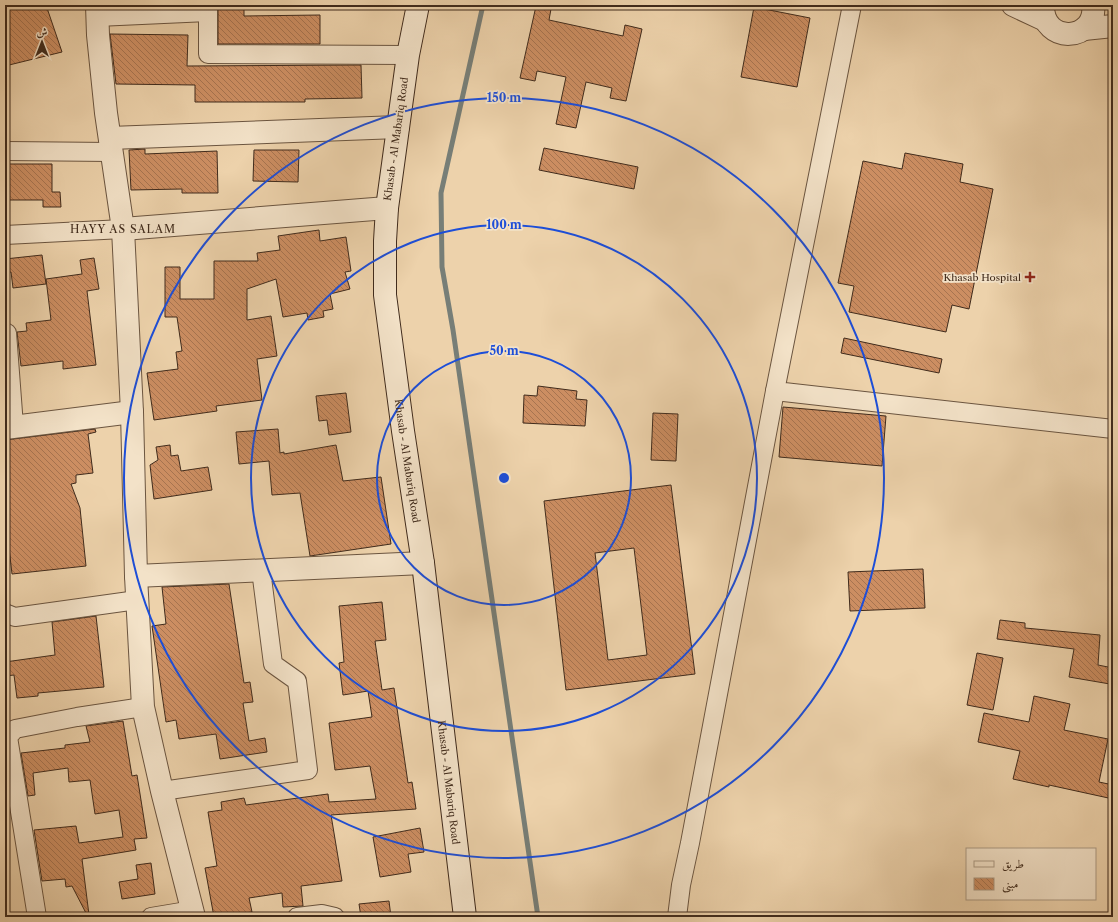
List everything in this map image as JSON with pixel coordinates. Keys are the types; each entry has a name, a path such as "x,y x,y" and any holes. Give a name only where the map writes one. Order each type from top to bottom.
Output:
{"street":[{"name":"Khasab - Al Mabariq Road","path":"418,5 408,55 387,208 385,241 385,295 403,431 423,563 465,917"},
{"path":"677,917 681,885 775,391 852,5"},
{"path":"1013,5 1044,12 1049,26 1061,33 1075,33 1084,29 1113,26"},
{"path":"1084,29 1090,23 1093,15 1093,5"},
{"path":"1101,5 1113,12"},
{"path":"151,917 193,914 162,792 143,707 137,600 132,412 123,229 104,99 97,11 208,9 208,54 408,55"},
{"path":"5,151 398,127"},
{"path":"5,235 123,229 387,208"},
{"path":"5,333 7,333 9,427 132,412"},
{"path":"775,391 1113,429"},
{"path":"136,576 423,563"},
{"path":"162,792 308,770 297,681 272,664 261,570"},
{"path":"5,613 15,617 137,600"},
{"path":"37,917 8,737 15,729 77,717 143,707"},
{"path":"297,917 322,914 335,917"}],"building":[{"path":"5,5 46,5 62,52 5,66"},
{"path":"218,5 244,5 244,16 320,15 320,44 218,44"},
{"path":"536,6 551,9 549,20 623,36 625,25 642,29 626,101 610,98 612,88 586,82 576,128 556,124 566,77 537,71 535,81 520,78"},
{"path":"754,7 810,18 797,87 741,77"},
{"path":"110,34 188,35 187,66 361,65 362,98 305,99 305,102 195,102 195,85 116,84"},
{"path":"544,148 638,167 634,189 539,170"},
{"path":"145,149 145,154 217,151 218,193 182,193 182,189 131,190 129,150"},
{"path":"254,150 299,150 298,182 253,181"},
{"path":"905,153 963,164 960,182 993,189 969,309 952,305 946,332 849,312 854,286 838,283 863,161 902,169"},
{"path":"5,164 52,164 52,192 60,192 61,207 43,207 43,200 5,200"},
{"path":"319,230 320,241 346,237 351,271 345,272 350,289 330,294 333,309 323,311 324,317 308,320 307,313 283,317 276,279 247,289 247,320 271,316 277,356 257,359 262,400 216,406 217,411 154,420 147,373 178,369 176,352 182,351 177,317 165,317 165,267 180,267 180,299 214,299 214,261 258,261 257,253 280,250 278,236"},
{"path":"42,255 46,284 13,288 11,272 5,273 5,259"},
{"path":"94,258 99,289 87,291 96,365 63,369 63,361 21,366 17,332 27,331 26,323 51,320 46,279 82,274 80,260"},
{"path":"844,338 942,359 939,373 841,353"},
{"path":"538,386 577,391 576,399 587,400 585,426 523,423 524,395 537,396"},
{"path":"346,393 351,432 329,435 327,420 319,421 316,396"},
{"path":"783,407 886,416 882,466 779,457"},
{"path":"653,413 678,414 676,461 651,460"},
{"path":"95,429 96,432 88,434 93,473 76,475 76,483 71,484 80,508 86,566 12,574 5,513 5,440"},
{"path":"278,429 280,453 284,452 284,454 336,445 343,481 381,477 391,544 310,556 300,493 272,495 269,461 239,464 236,432"},
{"path":"170,445 171,456 178,455 181,471 208,467 212,490 154,499 150,465 158,460 156,447"},
{"path":"671,485 695,674 566,690 544,501","holes":["634,548 647,655 608,660 595,553"]},
{"path":"923,569 925,608 850,611 848,572"},
{"path":"229,584 244,683 250,682 253,702 243,703 249,741 265,738 267,752 220,759 216,734 179,739 176,720 166,722 152,626 166,624 162,587"},
{"path":"382,602 386,640 375,641 382,690 394,688 408,783 412,782 416,809 331,815 342,881 301,886 303,906 283,907 282,893 249,898 252,912 214,917 205,868 217,866 208,812 222,810 221,802 244,798 246,805 328,794 329,802 376,799 370,766 335,770 329,723 372,717 368,691 343,695 339,663 344,662 339,606"},
{"path":"96,616 104,687 38,693 38,696 17,698 14,675 5,676 5,662 55,655 52,622"},
{"path":"1000,620 1025,623 1025,628 1100,635 1098,665 1113,668 1110,684 1069,677 1074,649 997,639"},
{"path":"977,653 1003,658 993,710 967,705"},
{"path":"1034,696 1070,704 1064,730 1108,739 1099,782 1113,785 1113,799 1013,779 1020,751 978,742 984,713 1029,722"},
{"path":"123,721 132,776 137,775 147,838 134,839 136,850 82,859 89,915 87,915 72,886 66,887 65,879 42,881 34,830 76,826 79,843 123,837 119,810 95,814 90,780 69,782 68,768 33,773 35,795 28,796 21,753 65,748 65,745 90,742 86,726"},
{"path":"420,828 424,852 408,854 411,872 380,877 373,837"},
{"path":"151,863 155,894 122,899 119,882 138,879 136,865"},
{"path":"389,901 391,917 361,917 359,904"}],"waterway":[{"path":"483,5 441,193 442,267 453,330 538,917"}],"place":[{"name":"Khasab Hospital","path":"1030,277"}],"district":[{"name":"HAYY AS SALAM","path":"123,229"}]}
